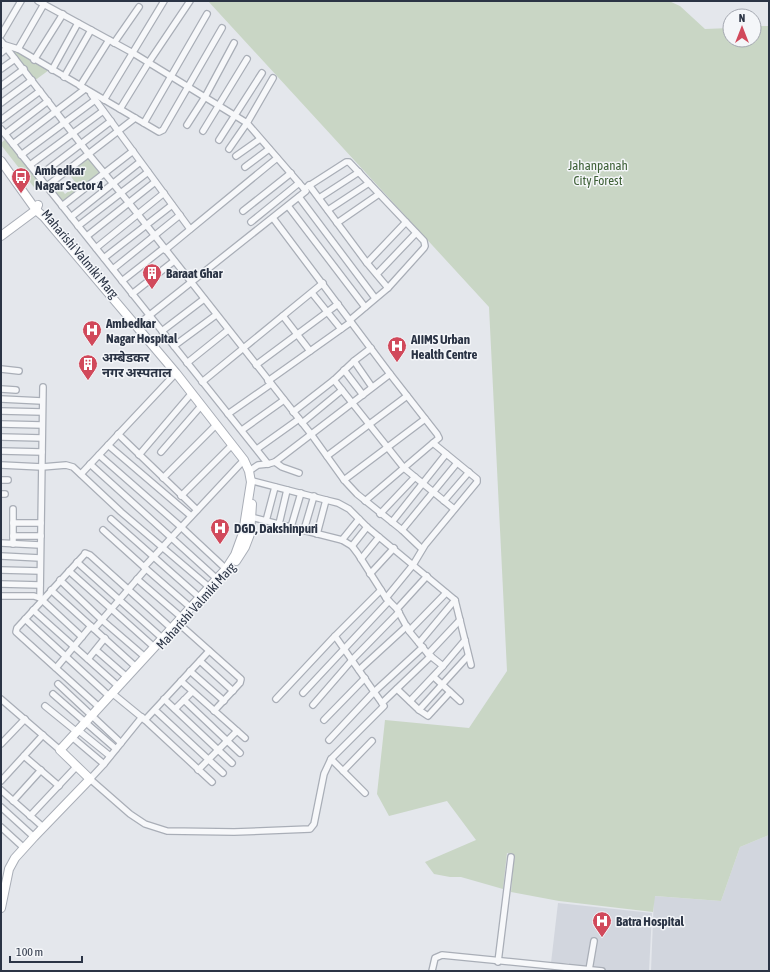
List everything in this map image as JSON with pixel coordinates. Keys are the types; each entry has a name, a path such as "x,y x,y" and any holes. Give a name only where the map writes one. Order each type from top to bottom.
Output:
{"street":[{"path":"1,35 21,1"},
{"path":"104,100 164,1"},
{"path":"120,109 149,62 190,1"},
{"path":"18,49 41,2 149,62 247,123 299,183 307,187 319,198 367,263 388,288"},
{"path":"13,144 84,89 111,41 140,7"},
{"path":"34,60 62,14"},
{"path":"144,123 207,14"},
{"path":"52,70 78,23"},
{"path":"4,44 18,49 34,60 158,132 162,132 187,86 222,28"},
{"path":"64,77 90,30"},
{"path":"1,53 4,44"},
{"path":"4,44 88,153 311,434 344,480 364,501 402,530 422,550"},
{"path":"187,125 205,97 234,44"},
{"path":"1,69 15,58"},
{"path":"203,131 247,59"},
{"path":"1,86 24,69"},
{"path":"219,140 262,72"},
{"path":"229,149 247,123 273,78"},
{"path":"1,103 32,80"},
{"path":"84,89 95,100 111,121 190,230"},
{"path":"1,120 40,90"},
{"path":"21,155 95,100"},
{"path":"48,101 3,131 268,464"},
{"path":"30,165 103,111"},
{"path":"47,186 88,153 136,118"},
{"path":"39,176 111,121"},
{"path":"236,156 260,139"},
{"path":"245,167 269,149"},
{"path":"62,206 133,151"},
{"name":"Maharishi Valmiki Marg","path":"1,156 36,206"},
{"path":"122,281 190,230 277,158"},
{"path":"71,217 140,162"},
{"path":"137,325 149,314 306,192 307,187 346,162 351,163 424,241 425,246 388,288 364,307 341,329 228,414"},
{"name":"Maharishi Valmiki Marg","path":"2,166 228,433 248,460 253,481 250,534 245,547 228,573 162,638 118,686 112,695 99,707 93,716"},
{"path":"78,226 148,172"},
{"path":"319,198 359,172"},
{"path":"243,212 290,173"},
{"path":"87,236 155,182"},
{"path":"251,222 299,183"},
{"path":"328,210 369,183"},
{"path":"96,248 164,193"},
{"path":"337,222 379,194"},
{"path":"299,197 375,298"},
{"path":"104,258 172,205"},
{"path":"1,229 36,206"},
{"path":"1,236 36,206"},
{"path":"288,206 364,307"},
{"path":"113,269 180,215"},
{"path":"273,218 438,436 438,439 364,501"},
{"path":"367,263 406,222"},
{"path":"377,274 416,234"},
{"path":"132,294 174,261"},
{"path":"202,382 323,283"},
{"path":"312,293 341,329"},
{"path":"162,331 204,300"},
{"path":"256,365 338,304"},
{"path":"174,346 216,314"},
{"path":"283,316 310,351"},
{"name":"Maharishi Valmiki Marg","path":"61,752 208,587 226,569 235,555 243,533 251,482 251,470 137,325"},
{"path":"188,362 228,330"},
{"path":"293,412 334,380 354,361 371,348"},
{"path":"354,361 372,387"},
{"path":"1,369 19,371"},
{"path":"344,370 363,395"},
{"path":"81,474 176,374"},
{"path":"251,470 258,465 274,462 390,374"},
{"path":"334,380 404,468 454,510"},
{"path":"41,599 40,536 43,387"},
{"path":"1,389 16,390"},
{"path":"257,449 300,421 342,390"},
{"path":"139,455 192,394"},
{"path":"326,456 407,396"},
{"path":"1,399 42,401"},
{"path":"242,430 284,400"},
{"path":"161,452 201,406"},
{"path":"1,411 42,412"},
{"path":"344,480 425,419"},
{"path":"1,424 42,425"},
{"path":"163,478 216,425"},
{"path":"118,434 196,510"},
{"path":"1,437 42,438"},
{"path":"303,693 344,650 388,600 422,550 477,481 476,478 433,443"},
{"path":"108,445 191,516"},
{"path":"181,496 232,445"},
{"path":"1,451 42,452"},
{"path":"392,522 446,454"},
{"path":"99,455 226,569"},
{"path":"56,668 82,637 102,620 137,579 153,557 244,460"},
{"path":"274,462 282,467 299,473"},
{"path":"402,530 457,463"},
{"path":"90,464 217,579"},
{"path":"1,465 42,467 69,465 73,467 121,512 208,587"},
{"path":"444,501 469,472"},
{"path":"380,514 414,477"},
{"path":"1,480 8,480"},
{"path":"253,481 314,496 342,505 349,509 379,537 455,600 471,665"},
{"path":"266,521 275,487"},
{"path":"279,524 287,490"},
{"path":"292,527 301,493"},
{"path":"304,530 314,496"},
{"path":"317,534 326,500"},
{"path":"13,509 13,544"},
{"path":"251,517 342,540 352,546 388,600 398,611 408,628 430,655 443,666"},
{"path":"111,519 199,597"},
{"path":"342,540 359,519"},
{"path":"13,523 41,523"},
{"path":"352,546 368,527"},
{"path":"103,530 190,607"},
{"path":"13,536 40,536"},
{"path":"361,559 379,537"},
{"path":"1,543 40,545"},
{"path":"370,574 394,548"},
{"path":"99,707 16,632 17,628 41,599 84,555 88,554 128,590 177,623"},
{"path":"1,556 40,558"},
{"path":"77,562 162,638"},
{"path":"1,570 40,571"},
{"path":"69,571 154,647"},
{"path":"313,705 352,660 398,611 427,576"},
{"path":"137,579 177,623 241,679 240,683 214,711"},
{"path":"60,580 102,620 145,657"},
{"path":"1,584 40,585"},
{"path":"51,590 136,667"},
{"path":"276,699 335,636 381,590"},
{"path":"359,670 446,593"},
{"path":"1,596 34,596 41,599 82,637"},
{"path":"329,740 421,645 455,600"},
{"path":"33,610 118,686"},
{"path":"25,619 112,695 143,719 212,782"},
{"path":"382,703 430,655 460,620"},
{"path":"1,698 130,814 145,824 167,831 234,832 307,830 314,824 324,774 331,759 384,706 335,636"},
{"path":"88,659 104,638"},
{"path":"410,701 434,677 465,640"},
{"path":"96,650 127,677"},
{"path":"1,908 4,877 12,863 24,848 104,764 143,719 155,710 209,651"},
{"path":"419,710 468,656"},
{"path":"200,661 233,691"},
{"path":"190,671 224,701"},
{"path":"434,677 460,701"},
{"path":"324,720 365,678"},
{"path":"181,681 245,738"},
{"path":"58,684 121,743"},
{"path":"397,689 426,716 429,716 450,692"},
{"path":"175,709 192,692"},
{"path":"53,694 116,749"},
{"path":"164,699 232,763"},
{"path":"184,700 240,753"},
{"path":"45,706 77,734 104,764"},
{"path":"155,710 223,773"},
{"path":"1,744 25,719"},
{"path":"198,770 237,731"},
{"path":"77,734 110,756"},
{"path":"1,781 43,735"},
{"path":"343,771 372,741"},
{"path":"24,756 59,786"},
{"path":"331,759 365,793"},
{"path":"30,816 77,766"},
{"path":"13,801 41,770"},
{"path":"1,790 44,827"},
{"path":"1,807 34,837"},
{"path":"1,827 24,848"},
{"path":"498,962 511,857"},
{"path":"589,970 594,941"},
{"path":"432,971 435,958 442,955 563,969 602,971"}],"shaded area":[{"path":"769,835 769,971 651,971 654,896 721,901 740,847"},
{"name":"Batra Hospital","path":"558,903 652,913 649,971 569,971 569,963 551,963"}],"green space":[{"name":"Jahanpanah City Forest","path":"208,1 669,1 680,6 705,29 722,28 722,48 762,48 762,26 769,26 769,835 740,847 721,901 655,896 653,912 559,901 511,892 514,856 507,853 503,889 461,877 450,877 434,874 425,862 476,840 447,801 389,816 377,794 385,720 469,728 507,671 489,307"},
{"path":"8,47 11,47 49,70 34,81"},
{"path":"7,138 44,185 37,191 1,145 1,143"},
{"path":"88,155 103,173 63,205 48,187 55,181 65,194 77,185 67,171"}],"place":[{"name":"Ambedkar Nagar Sector 4","path":"21,194"},
{"name":"Baraat Ghar","path":"152,290"},
{"name":"Ambedkar Nagar Hospital","path":"92,347"},
{"name":"AIIMS Urban Health Centre","path":"397,363"},
{"name":"अम्बेडकर नगर अस्पताल","path":"88,381"},
{"name":"DGD, Dakshinpuri","path":"220,545"},
{"name":"Batra Hospital","path":"602,938"}]}
